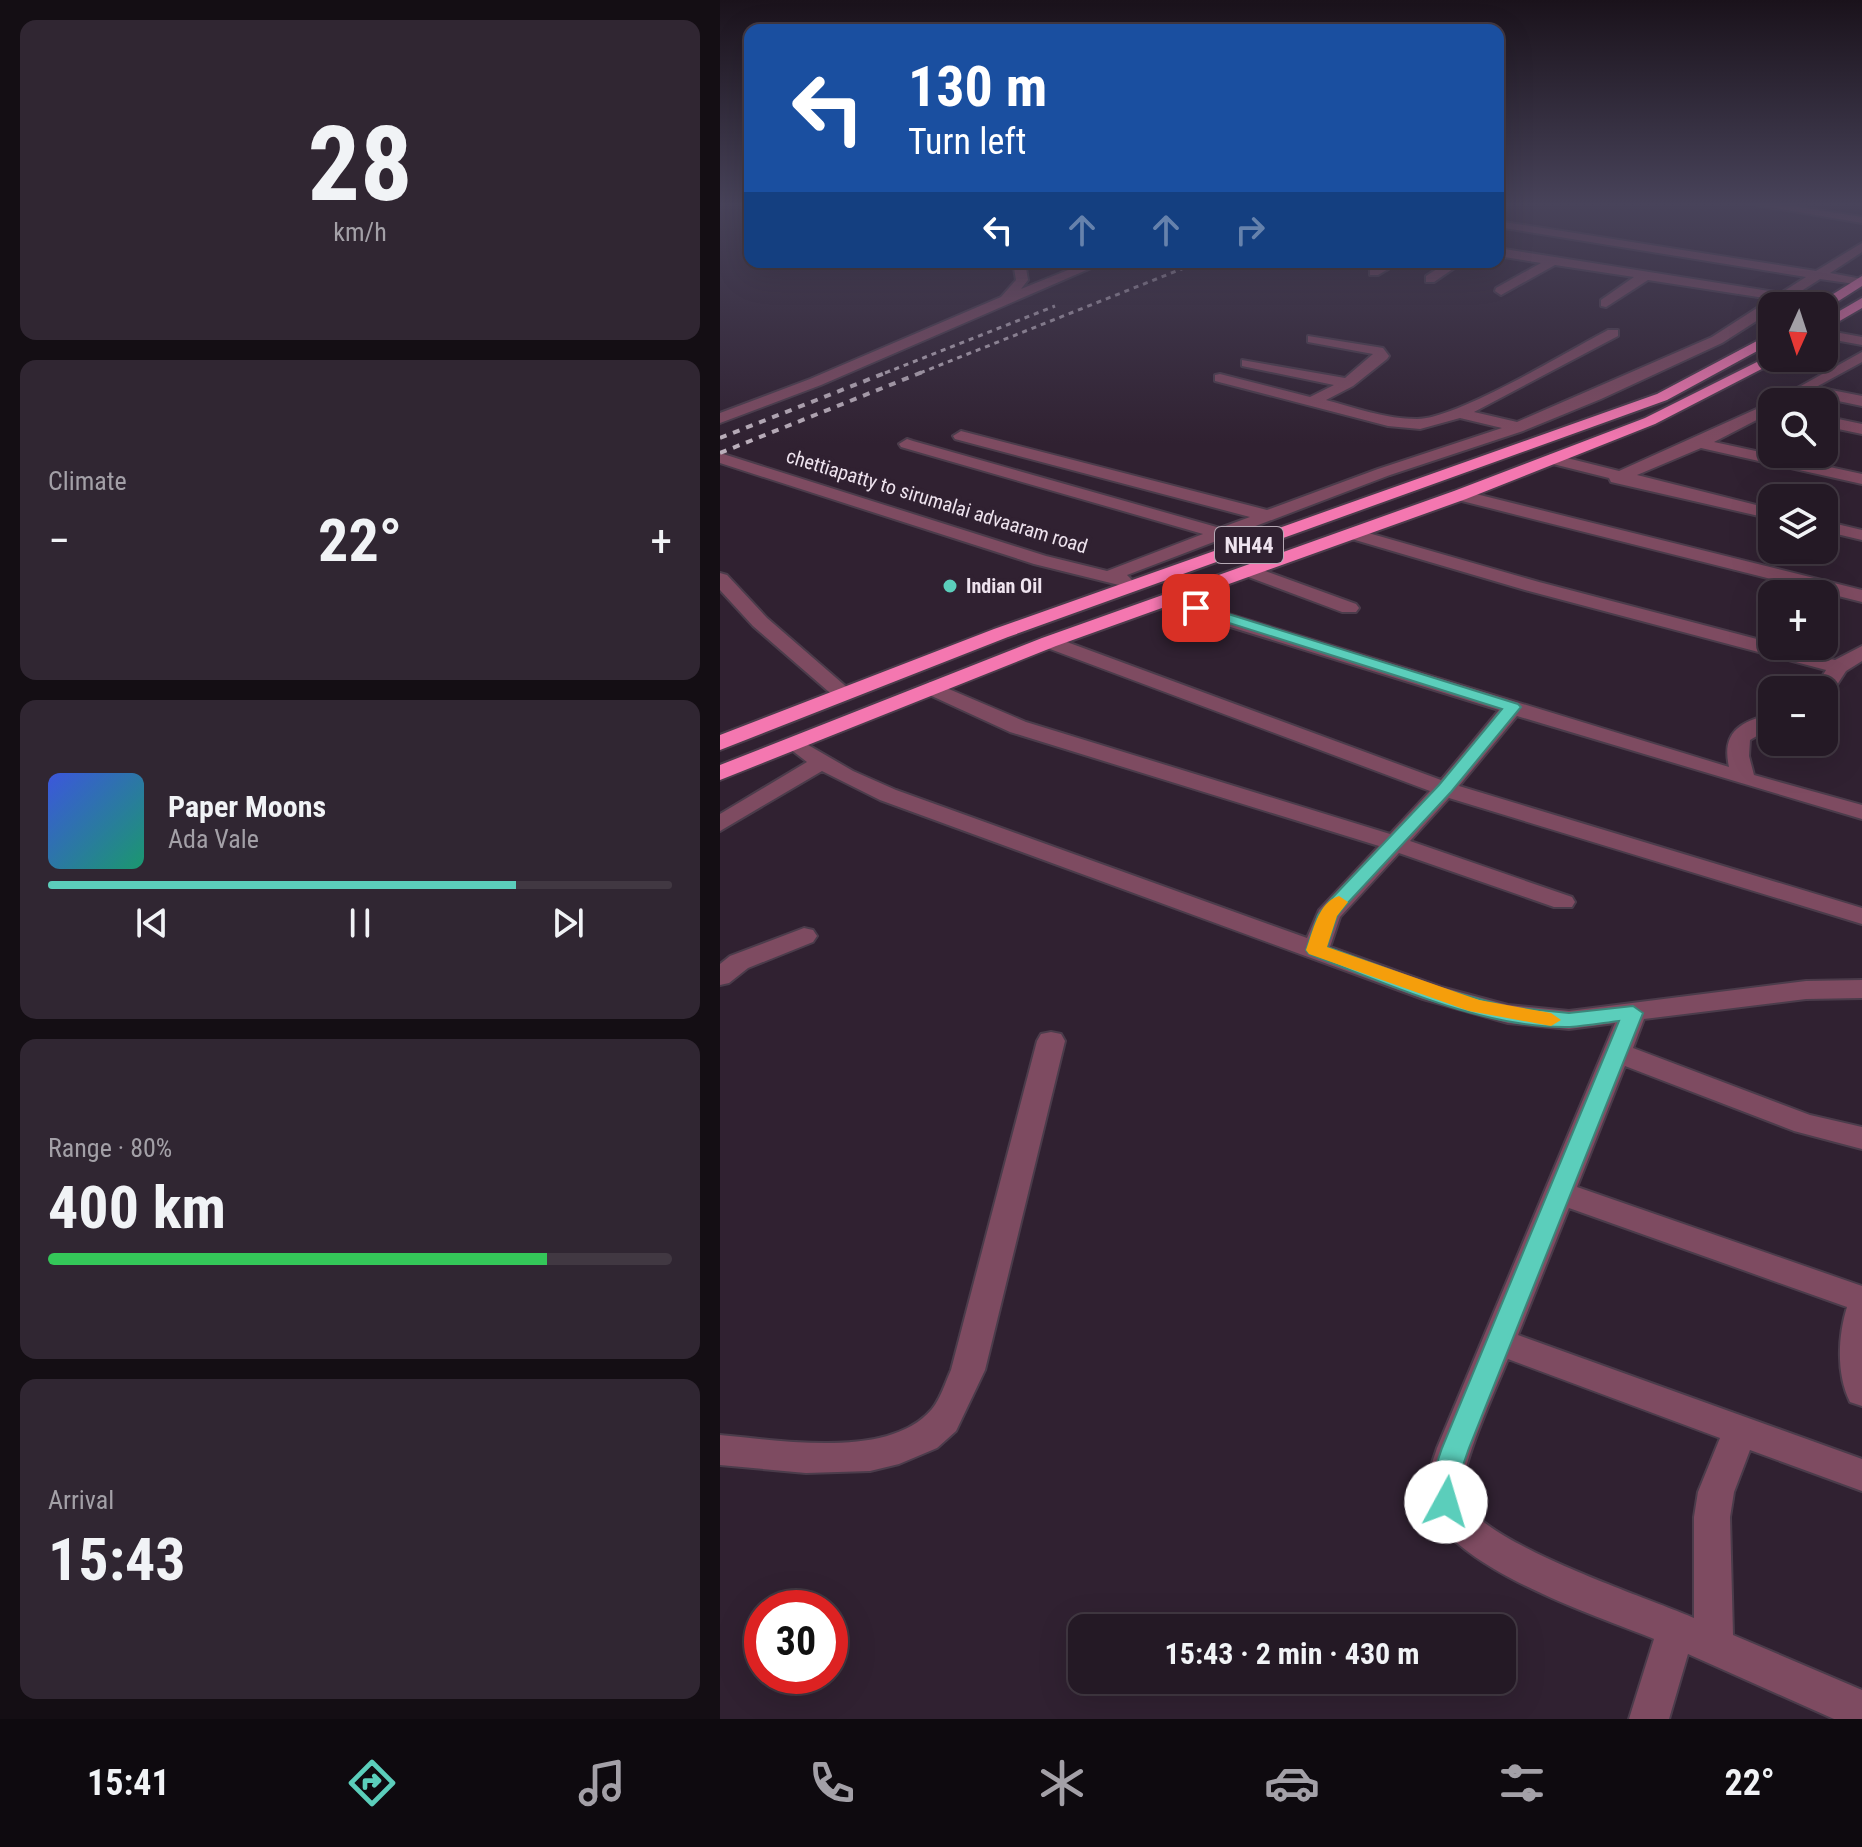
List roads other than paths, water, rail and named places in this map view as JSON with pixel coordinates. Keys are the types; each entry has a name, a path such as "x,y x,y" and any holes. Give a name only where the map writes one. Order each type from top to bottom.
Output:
{"highway":[{"path":"1838,295 1857,283"},
{"path":"1838,317 1862,302"},
{"name":"NH44","path":"721,742 1001,633 1662,397 1758,345"},
{"name":"NH44","path":"720,773 1049,642 1174,600 1460,495 1650,421 1758,367"}],"street":[{"path":"1007,298 1019,283"},
{"path":"720,418 814,382 1045,283"},
{"path":"1501,291 1514,283"},
{"path":"1606,303 1634,283"},
{"path":"1695,283 1758,294"},
{"path":"1109,576 1384,472 1517,428 1680,359 1758,314"},
{"path":"1220,378 1402,423 1432,422 1460,413 1613,333"},
{"path":"1838,337 1862,341"},
{"path":"1313,339 1382,353 1382,356 1348,383 1313,401"},
{"path":"1805,388 1862,356"},
{"path":"1247,363 1348,383"},
{"path":"1832,374 1862,380"},
{"path":"1838,396 1862,401"},
{"path":"1460,413 1547,438"},
{"path":"1617,478 1758,414"},
{"path":"1838,424 1862,429"},
{"path":"961,436 1267,515 1300,527"},
{"path":"1699,443 1862,479"},
{"path":"907,444 1221,534"},
{"name":"chettiapatty to sirumalai advaaram road","path":"720,458 1040,560 1142,585"},
{"path":"1551,459 1617,478 1758,511"},
{"path":"1113,503 1146,484"},
{"path":"1460,495 1862,596"},
{"path":"1838,529 1862,535"},
{"path":"1351,533 1532,586 1838,667"},
{"path":"1249,571 1349,608"},
{"path":"720,579 760,622 843,694"},
{"path":"1174,600 1218,617 1744,779 1862,812"},
{"path":"1049,642 1445,789 1862,916"},
{"path":"1833,676 1838,667 1862,652"},
{"path":"930,688 1030,731 1394,843 1563,902"},
{"path":"1316,950 1328,915 1445,789 1513,707"},
{"path":"1744,779 1736,756 1736,744 1747,729 1758,725"},
{"path":"796,745 845,776 964,824 1432,993 1508,1014 1569,1020 1806,990 1862,989"},
{"path":"720,824 822,762"},
{"path":"720,977 739,962 804,936"},
{"path":"1633,1013 1447,1474 1446,1502 1464,1529 1495,1552 1714,1644 1862,1711"},
{"path":"720,1450 793,1456 866,1457 917,1442 944,1420 968,1370 1051,1041"},
{"path":"1617,1052 1804,1124 1862,1138"},
{"path":"1559,1193 1862,1299"},
{"path":"1862,1310 1856,1352 1862,1392"},
{"path":"1499,1342 1862,1475"},
{"path":"1714,1644 1712,1517 1716,1492 1740,1431"},
{"path":"1649,1719 1676,1629"}],"railway":[{"path":"920,373 1146,283"},
{"path":"885,373 1055,306"},
{"path":"720,438 890,371"},
{"path":"920,373 925,371"},
{"path":"720,453 920,373"}],"place":[{"name":"Indian Oil","path":"950,586"}]}
